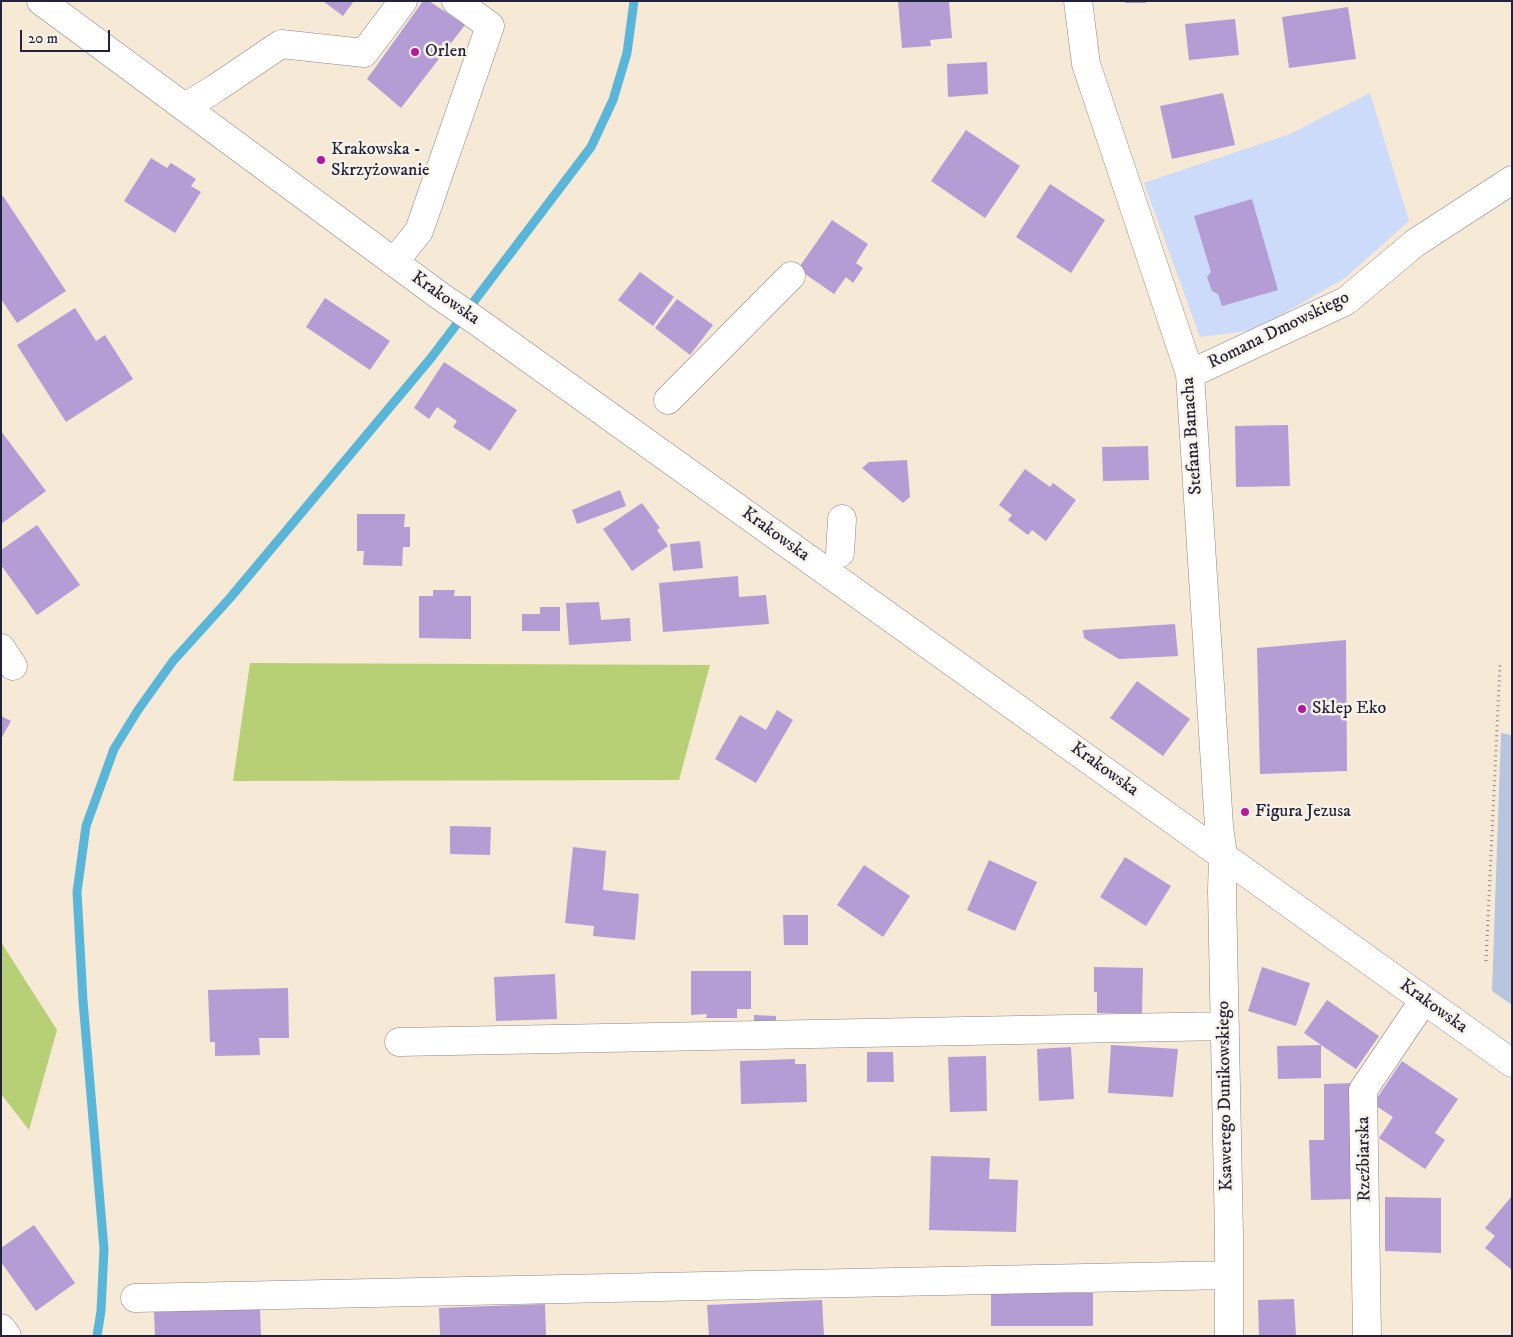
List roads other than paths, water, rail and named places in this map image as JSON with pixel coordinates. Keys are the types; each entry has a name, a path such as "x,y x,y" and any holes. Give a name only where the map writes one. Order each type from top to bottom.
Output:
{"street":[{"name":"Krakowska","path":"41,1 440,296 1512,1063"},
{"path":"184,108 281,44 364,53 403,1"},
{"path":"394,262 419,231 490,26 456,1"},
{"name":"Stefana Banacha","path":"1078,1 1086,64 1190,374 1219,826 1223,856"},
{"name":"Romana Dmowskiego","path":"1190,374 1346,301 1414,243 1512,180"},
{"path":"668,400 791,276"},
{"path":"840,553 842,519"},
{"name":"Ksawerego Dunikowskiego","path":"1223,856 1229,1336"},
{"name":"Rzeźbiarska","path":"1367,1336 1364,1090 1424,1000"},
{"path":"399,1042 1225,1026"},
{"path":"135,1298 1229,1275"},
{"path":"1,1328 6,1336"}],"waterway":[{"path":"97,1336 101,1311 104,1249 83,1001 77,892 86,826 114,749 138,710 173,661 230,598 431,358 591,147 613,100 627,53 634,1"}],"place":[{"name":"Orlen","path":"415,52"},
{"name":"Krakowska - Skrzyżowanie","path":"321,160"},
{"name":"Sklep Eko","path":"1302,709"},
{"name":"Figura Jezusa","path":"1245,812"}]}
